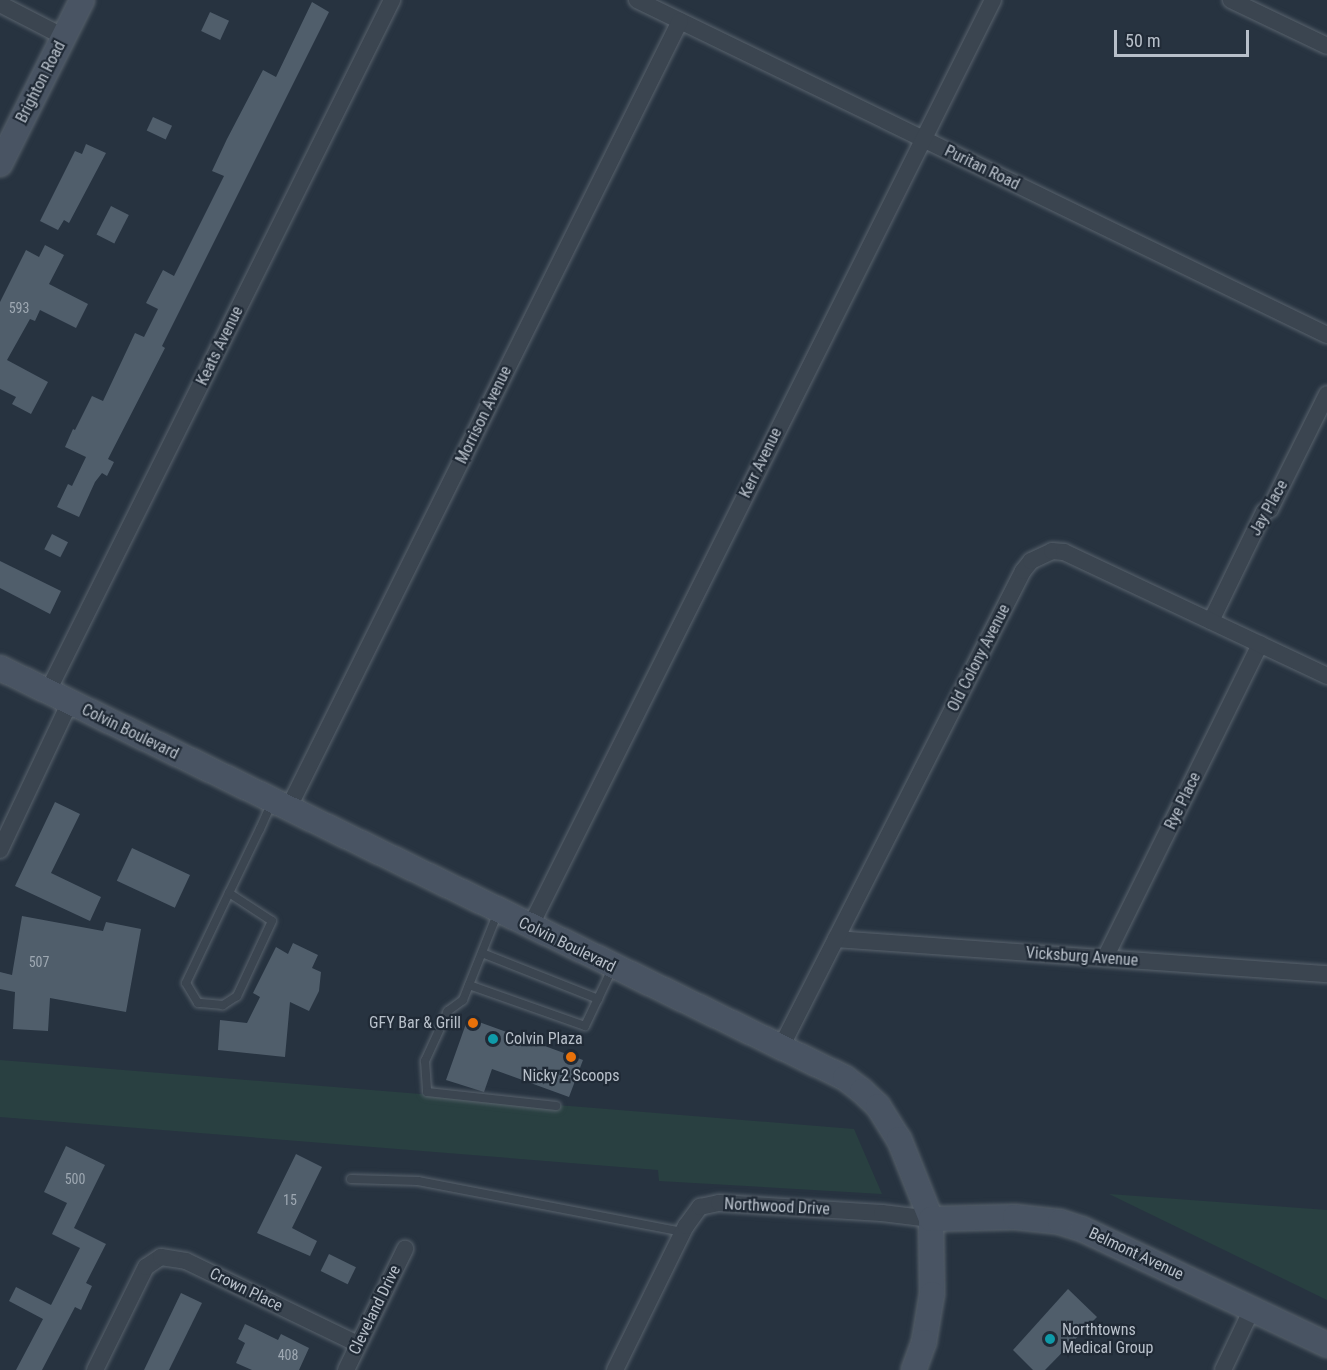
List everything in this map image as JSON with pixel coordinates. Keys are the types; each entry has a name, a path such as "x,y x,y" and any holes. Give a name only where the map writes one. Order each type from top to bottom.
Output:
{"street":[{"name":"Brighton Road","path":"0,164 82,0"},
{"name":"Keats Avenue","path":"48,691 392,0"},
{"name":"Puritan Road","path":"637,0 1327,335"},
{"name":"Kerr Avenue","path":"530,927 993,0"},
{"path":"1231,0 1327,46"},
{"path":"0,4 64,37"},
{"name":"Morrison Avenue","path":"280,805 680,21"},
{"name":"Jay Place","path":"1211,621 1264,512 1270,509 1327,394"},
{"name":"Old Colony Avenue","path":"781,1047 1023,571 1031,561 1052,552 1064,552 1327,676"},
{"name":"Rye Place","path":"1105,958 1260,644"},
{"name":"Colvin Boulevard","path":"0,668 498,912 845,1078 878,1106 899,1139 931,1219 932,1294 924,1342 914,1370"},
{"path":"0,850 70,702"},
{"name":"Vicksburg Avenue","path":"836,939 1327,974"},
{"name":"Northwood Drive","path":"615,1370 682,1232 694,1212 700,1207 719,1203 931,1219"},
{"name":"Belmont Avenue","path":"931,1219 1004,1217 1060,1222 1106,1238 1327,1345"},
{"name":"Cleveland Drive","path":"346,1370 405,1249"},
{"name":"Crown Place","path":"95,1370 139,1280 151,1261 172,1257 186,1261 358,1344"},
{"path":"1223,1370 1252,1309"}],"lane":[{"path":"229,892 272,921 237,996 223,1005 198,1003 186,983 229,892 280,805"},
{"path":"498,912 463,1000 448,1011 425,1061 426,1092 556,1106"},
{"path":"482,953 598,999"},
{"path":"469,985 585,1026 613,967"},
{"path":"351,1179 418,1181 682,1232"}],"green space":[{"path":"0,1060 854,1129 882,1194 659,1181 658,1170 0,1117"},
{"path":"1109,1194 1327,1210 1327,1300"}],"building":[{"path":"312,2 329,12 162,346 165,348 108,459 114,462 107,476 102,473 95,482 79,517 57,507 68,484 72,486 86,457 65,447 73,429 75,430 92,396 103,401 135,333 144,337 158,309 146,303 163,270 174,276 224,176 212,171 227,139 263,70 276,77"},
{"path":"210,12 229,21 220,40 201,31"},
{"path":"153,117 172,126 166,139 147,131"},
{"path":"86,144 106,153 69,223 64,220 58,230 40,221 75,151 82,154"},
{"path":"111,206 129,215 114,244 96,235"},
{"path":"45,245 64,255 49,284 88,304 76,328 40,310 35,321 30,319 7,360 48,382 31,414 12,404 16,397 0,389 0,302 26,250 39,257"},
{"path":"52,534 68,542 60,557 44,549"},
{"path":"0,561 61,591 50,614 0,588"},
{"path":"55,802 80,814 51,873 101,897 90,921 15,886"},
{"path":"132,848 190,875 175,908 117,881"},
{"path":"22,916 103,931 106,922 141,929 126,1012 50,998 48,1031 13,1029 15,992 0,989 0,972 12,975"},
{"path":"293,943 318,955 312,968 321,972 319,991 309,1011 290,1002 285,1057 218,1050 220,1020 247,1023 260,997 253,993 276,947 288,954"},
{"name":"Colvin Plaza","path":"468,1018 583,1060 569,1097 492,1069 484,1092 446,1080"},
{"path":"66,1146 105,1165 74,1228 106,1244 86,1283 92,1286 81,1310 75,1307 42,1370 16,1370 43,1319 9,1301 16,1287 51,1305 80,1248 52,1234 67,1203 44,1192"},
{"path":"296,1154 322,1167 292,1228 317,1241 310,1256 257,1233"},
{"path":"329,1254 356,1267 348,1284 321,1271"},
{"name":"Northtowns Medical Group","path":"1068,1289 1097,1317 1045,1370 1033,1370 1013,1350"},
{"path":"181,1293 202,1303 169,1370 144,1370"},
{"path":"245,1324 278,1340 281,1334 309,1348 299,1370 252,1370 236,1363 245,1343 238,1339"}],"place":[{"name":"GFY Bar & Grill","path":"473,1023"},
{"name":"Colvin Plaza","path":"493,1039"},
{"name":"Nicky 2 Scoops","path":"571,1057"},
{"name":"Northtowns Medical Group","path":"1050,1339"}]}
